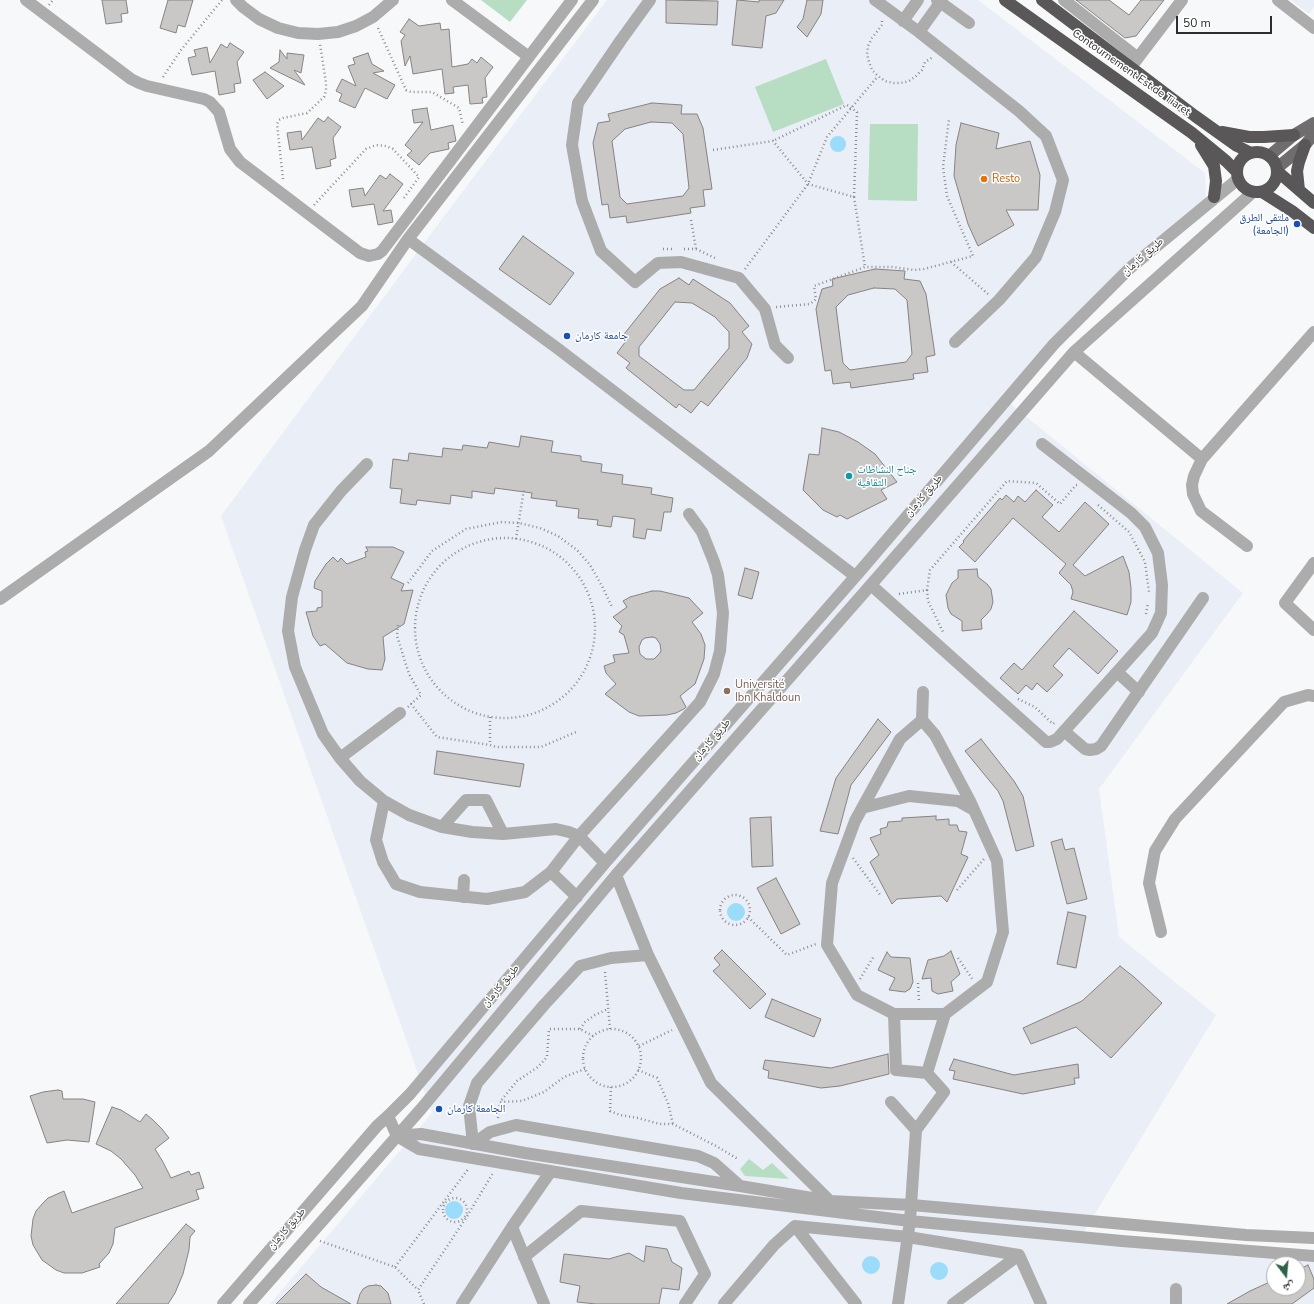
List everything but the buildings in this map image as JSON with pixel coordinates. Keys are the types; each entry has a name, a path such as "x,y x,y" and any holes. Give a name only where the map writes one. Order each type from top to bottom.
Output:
{"highway":[{"name":"Contournement Est de Tiaret","path":"1005,0 1192,133 1226,161 1237,176"},
{"name":"Contournement Est de Tiaret","path":"1042,0 1134,62 1195,116 1237,146 1251,153"},
{"path":"1219,132 1264,138 1294,135"},
{"path":"1192,133 1214,166 1216,181 1214,198"},
{"path":"1299,190 1297,171 1304,145"},
{"path":"1314,203 1277,169 1270,156 1264,153 1251,153 1241,160 1238,166 1237,176 1241,185 1246,189 1258,192 1292,211 1314,228"},
{"path":"1258,192 1269,189 1274,184 1277,169"}],"main road":[{"path":"1270,156 1294,135 1314,123"},
{"path":"1277,169 1314,134"}],"street":[{"path":"26,0 131,79 155,88 204,99 210,102 219,112 230,149 236,158 360,253 369,256 378,254 572,0"},
{"path":"236,0 259,19 278,28 298,33 318,34 344,30 356,26 374,17 394,0"},
{"path":"452,0 529,57"},
{"path":"0,599 209,451 362,306 408,239 592,0"},
{"path":"650,0 578,103 572,145 582,201 602,251 635,282 658,263 681,262 739,278 765,309 775,345 788,358"},
{"path":"903,21 918,0"},
{"path":"1064,0 1134,62 1182,0"},
{"path":"1278,0 1313,25"},
{"path":"919,32 940,1 969,23"},
{"path":"878,2 919,32 1019,111 1046,136 1063,180 1055,212 1036,257 997,302 956,342"},
{"name":"طريق كارمان","path":"223,1304 377,1126 410,1094 605,863 855,576 1054,344 1130,268 1214,198 1237,176"},
{"name":"طريق كارمان","path":"249,1304 397,1136 616,875 1074,352 1258,192"},
{"path":"408,239 556,348 855,576"},
{"path":"1247,546 1201,511 1196,503 1192,485 1194,476 1202,459 1314,332"},
{"path":"1074,352 1202,459"},
{"path":"871,585 1046,742 1054,741 1064,732 1152,633 1161,613 1162,585 1158,553 1145,527 1131,513 1042,444"},
{"path":"367,464 340,491 314,525 305,550 292,597 288,631 295,667 323,734 340,758 360,781 384,801 409,815 442,827 472,832 503,834 556,829 579,836 605,863"},
{"path":"384,801 376,840 383,862 396,884 420,892 487,899 525,892 551,872 579,836 700,702 714,674 720,651 723,614 718,575 702,532 689,514"},
{"path":"1314,563 1285,604 1314,630"},
{"path":"1064,732 1085,749 1096,749 1101,746 1203,598"},
{"path":"1117,672 1139,692"},
{"path":"924,692 922,720 935,735 974,810 997,861 1003,932 987,982 946,1014 927,1073"},
{"path":"1161,932 1149,883 1155,851 1175,820 1284,702 1308,695 1314,696"},
{"path":"340,758 400,713"},
{"path":"922,720 900,739 855,821 832,883 827,945 857,995 894,1014 946,1014"},
{"path":"862,808 910,796 958,801 974,810"},
{"path":"442,827 466,800 486,800 503,834"},
{"path":"551,872 577,897"},
{"path":"616,875 648,955 711,1083 830,1201"},
{"path":"463,896 464,880"},
{"path":"473,1144 469,1106 477,1083 544,1005 580,966 611,958 648,955"},
{"path":"894,1014 896,1070 927,1073 944,1092 916,1130 912,1205 898,1304"},
{"path":"891,1102 916,1130"},
{"path":"388,1116 397,1136"},
{"path":"473,1144 490,1132 516,1125 698,1156 714,1163 740,1186"},
{"path":"377,1126 419,1149 682,1193 910,1221 1122,1241 1314,1256"},
{"path":"397,1136 421,1134 533,1155 830,1201 912,1205 1246,1235 1314,1238"},
{"path":"462,1304 512,1227 551,1171"},
{"path":"524,1257 581,1211 680,1221 705,1274 686,1304"},
{"path":"795,1226 856,1304"},
{"path":"724,1304 774,1246 795,1226 908,1237 1019,1255"},
{"path":"512,1227 544,1304"},
{"path":"953,1304 1019,1255"},
{"path":"1019,1255 1041,1304"},
{"path":"1176,1289 1176,1304"}],"path":[{"path":"155,88 181,50 222,0"},
{"path":"878,2 883,15 882,25 872,38 868,46 867,54 870,66 884,81 893,83 909,81 922,70 925,62 936,56 947,54"},
{"path":"374,17 406,90 410,92 432,92 459,108 467,139"},
{"path":"284,195 277,124 279,120 283,118 307,113 324,97 326,83 318,34"},
{"path":"744,271 808,184 827,138 878,76"},
{"path":"713,150 773,141 847,105 857,112 854,196 865,267"},
{"path":"773,308 810,304 816,298 814,286 865,267 892,267 914,270 924,269 973,256 947,196 943,167 949,119"},
{"path":"773,141 808,184 854,196"},
{"path":"306,212 366,149 376,145 393,148 419,177 404,198"},
{"path":"691,220 696,249"},
{"path":"950,262 997,302"},
{"path":"948,637 943,632 928,601 926,590 930,570 1007,481 1036,483 1060,504 1076,485 1082,490"},
{"path":"516,539 524,489"},
{"path":"1094,501 1129,532 1145,562 1149,597 1145,618"},
{"path":"408,583 432,551 466,529 502,522 518,523 540,528 558,536 576,550 590,565 612,607"},
{"path":"516,539 540,545 565,561 583,584 593,602 594,631 585,670 568,693 544,710 516,718 490,717 458,706 436,687 421,661 415,621 420,591 433,573 455,553 482,540 516,539"},
{"path":"884,597 926,590"},
{"path":"398,625 397,636 409,674 421,695 400,713"},
{"path":"1012,697 1035,707 1053,724 1058,718"},
{"path":"411,704 437,737 496,747 541,747 576,732"},
{"path":"490,717 490,745"},
{"path":"846,860 852,856 881,896"},
{"path":"957,890 986,857 988,864"},
{"path":"731,896 740,896 745,899 749,907 748,917 745,921 737,925 727,923 720,916 722,901 731,896"},
{"path":"748,917 787,955 821,943"},
{"path":"855,975 859,981 874,956"},
{"path":"958,958 975,984"},
{"path":"603,960 610,1029"},
{"path":"918,983 920,1007"},
{"path":"580,1029 585,1022 608,1009"},
{"path":"639,1046 682,1024"},
{"path":"585,1069 564,1078 544,1092 522,1101 500,1102 518,1081 538,1067 547,1057 549,1029 580,1029 593,1036"},
{"path":"610,1029 617,1029 630,1035 639,1046 641,1058 638,1070 634,1077 627,1083 620,1086 611,1087 603,1086 595,1082 589,1076 585,1069 583,1055 588,1041 593,1036 598,1032 610,1029"},
{"path":"638,1070 657,1078 668,1103 673,1124"},
{"path":"611,1087 610,1111 620,1115 660,1124 673,1124 716,1146 738,1160"},
{"path":"395,1267 445,1203 477,1158"},
{"path":"418,1290 500,1162"},
{"path":"451,1198 462,1200 467,1210 465,1218 458,1222 447,1220 442,1211 445,1203 451,1198"},
{"path":"308,1237 395,1267 418,1290 424,1304"}],"shaded area":[{"name":"Université Ibn Khaldoun","path":"607,0 978,0 1205,173 1206,198 1002,397 1243,593 1099,789 1119,937 1216,1015 1077,1243 1314,1256 1314,1304 270,1304 432,1113 221,516"},
{"path":"1290,0 1314,0 1314,7 1309,14"}],"green space":[{"path":"481,0 527,0 510,22"},
{"path":"826,59 844,104 773,132 755,87"},
{"path":"870,124 918,124 917,201 868,200"},
{"path":"749,1159 763,1170 772,1163 789,1179 745,1176 740,1169"}],"water":[{"path":"838,136 845,141 846,144 841,151 838,152 831,147 830,144 835,137"},
{"path":"736,903 742,906 745,912 742,918 736,921 730,918 727,912 730,906"},
{"path":"454,1201 460,1204 463,1210 460,1216 454,1219 448,1216 445,1210 448,1204"},
{"path":"871,1256 877,1259 880,1265 877,1271 871,1274 865,1271 862,1265 865,1259"},
{"path":"939,1262 945,1265 948,1271 945,1277 939,1280 933,1277 930,1271 933,1265"}],"place":[{"name":"Resto","path":"984,179"},
{"name":"ملتقى الطرق (الجامعة)","path":"1297,224"},
{"name":"جامعة كارمان","path":"567,336"},
{"name":"جناح النشاطات الثقافية","path":"849,476"},
{"name":"Université Ibn Khaldoun","path":"727,691"},
{"name":"الجامعة كارمان","path":"439,1109"}]}
